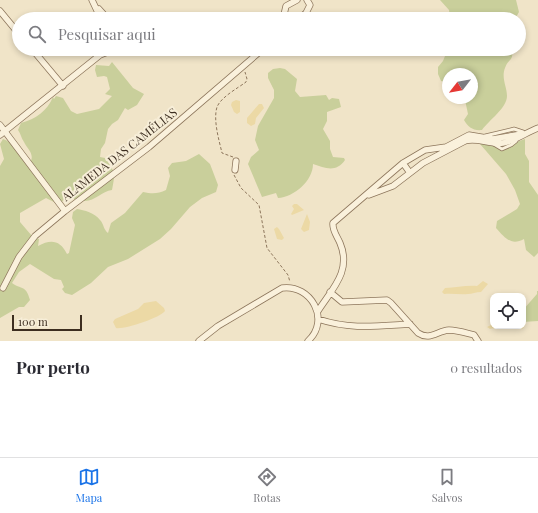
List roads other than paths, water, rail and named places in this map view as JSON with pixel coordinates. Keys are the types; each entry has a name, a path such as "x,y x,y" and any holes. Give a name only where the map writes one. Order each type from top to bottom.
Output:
{"street":[{"path":"285,12 286,6 297,0"},
{"path":"306,12 310,5 308,0"},
{"path":"93,2 97,12"},
{"path":"93,2 102,12"},
{"path":"0,11 12,26"},
{"path":"38,56 63,86"},
{"path":"0,135 63,86 89,62 100,56"},
{"name":"ALAMEDA DAS CAMÉLIAS","path":"3,288 19,258 35,236 65,211 150,147 255,56"},
{"path":"0,125 65,211"},
{"path":"365,196 392,186 423,163 470,139 492,143 504,143 538,128"},
{"path":"318,311 344,273 343,251 333,229 333,222 403,164 425,150 446,147 470,135 493,138 522,134"},
{"path":"234,170 236,161"},
{"path":"403,164 410,173"},
{"path":"199,341 218,326 282,288 290,287 308,296 316,305 318,319 313,334 308,341"},
{"path":"330,292 342,302 387,300 392,303 418,333 424,337 451,330 474,335 478,341"},
{"path":"318,319 338,326 352,327 411,325"}]}
